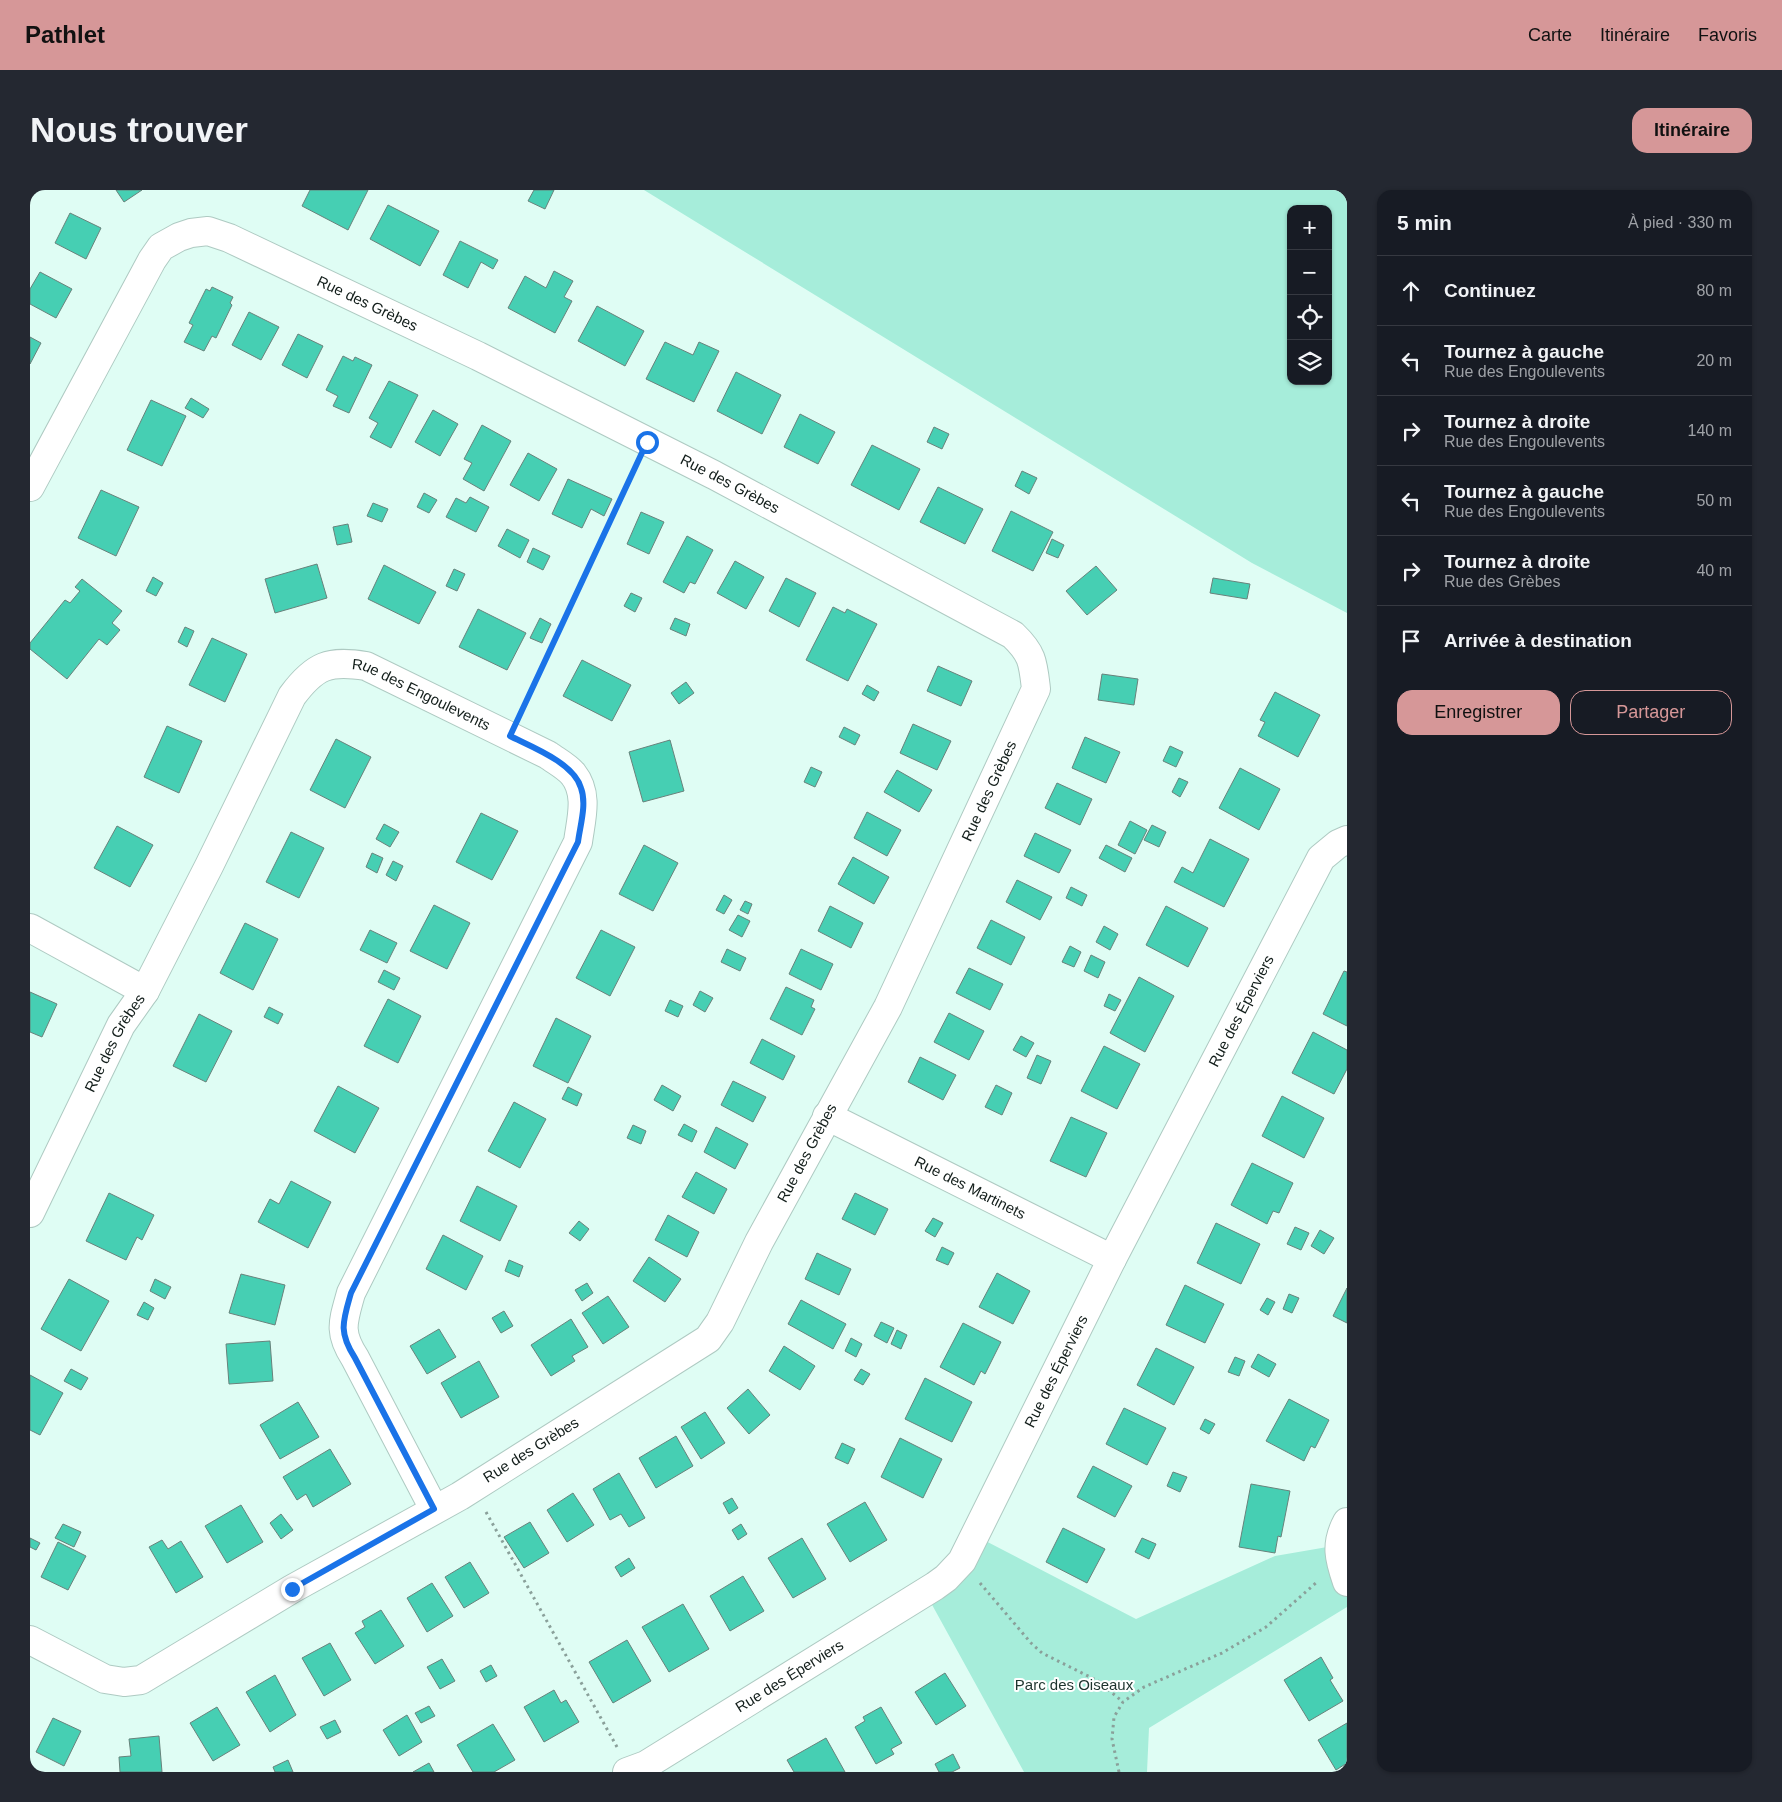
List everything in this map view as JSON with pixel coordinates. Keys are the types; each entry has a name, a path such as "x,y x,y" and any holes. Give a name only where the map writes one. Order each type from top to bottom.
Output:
{"street":[{"name":"Rue des Grèbes","path":"30,487 152,260 161,248 179,237 208,231 228,238 409,323 723,480 1013,635 1027,648 1034,668 1036,689 888,1007 759,1242 720,1322 708,1339 460,1496 292,1589 141,1680 124,1682 105,1679 30,1640"},
{"name":"Rue des Engoulevents","path":"145,991 209,866 292,696 315,670 330,665 348,663 366,666 548,755 572,773 581,788 583,805 578,842 351,1293 343,1323 346,1344 434,1509"},
{"name":"Rue des Éperviers","path":"638,1770 935,1586 946,1578 962,1561 1112,1259 1321,858 1338,844 1347,840"},
{"name":"Rue des Grèbes","path":"30,928 145,991 121,1025 30,1213"},
{"name":"Rue des Martinets","path":"827,1116 1112,1259"},
{"path":"1344,1572 1339,1545 1342,1531 1347,1522"}],"path":[{"path":"510,736 647,442"},
{"path":"473,1487 638,1770"},
{"path":"962,1561 1031,1644 1042,1653 1098,1681 1123,1702"},
{"path":"1119,1772 1112,1739 1114,1717 1123,1702 1144,1687 1222,1653 1266,1627 1344,1572"}],"green space":[{"path":"644,190 1347,190 1347,613 1252,563"},
{"name":"Parc des Oiseaux","path":"976,1536 1136,1619 1275,1556 1339,1545 1347,1582 1347,1607 1149,1728 1147,1772 1024,1772 925,1592"}],"building":[{"path":"116,190 142,190 124,202"},
{"path":"310,190 368,190 348,230 302,206"},
{"path":"534,190 554,190 545,209 528,201"},
{"path":"388,205 439,231 420,266 370,239"},
{"path":"70,213 101,228 86,259 55,243"},
{"path":"460,241 498,260 493,269 481,262 468,288 443,275"},
{"path":"554,271 573,281 564,297 572,301 555,333 508,308 525,276 546,288"},
{"path":"40,272 72,289 56,318 30,304 30,289"},
{"path":"212,287 233,297 230,303 232,305 216,338 212,336 204,351 184,342 193,325 189,323 206,289 210,291"},
{"path":"597,306 644,331 625,366 578,341"},
{"path":"249,312 279,327 261,360 232,345"},
{"path":"298,334 323,346 307,378 282,365"},
{"path":"30,337 41,343 30,364"},
{"path":"665,342 693,355 699,342 719,351 694,402 646,379"},
{"path":"343,356 353,361 355,357 372,365 349,413 333,406 338,396 326,390"},
{"path":"736,372 781,395 762,434 717,411"},
{"path":"389,381 418,395 391,448 370,437 378,423 369,418"},
{"path":"191,398 209,409 203,418 185,408"},
{"path":"151,400 186,416 162,466 127,450"},
{"path":"433,410 458,424 440,456 415,442"},
{"path":"800,414 835,432 818,464 784,447"},
{"path":"482,425 511,441 484,491 463,479 472,463 464,459"},
{"path":"934,427 949,434 942,449 927,442"},
{"path":"872,445 920,469 899,510 851,485"},
{"path":"528,453 557,469 539,501 510,485"},
{"path":"1022,471 1037,478 1029,494 1015,486"},
{"path":"568,479 612,499 604,516 591,509 582,528 552,514"},
{"path":"938,487 983,509 965,544 920,522"},
{"path":"101,490 139,507 116,556 78,538"},
{"path":"424,493 437,500 429,513 417,507"},
{"path":"470,497 489,507 476,532 446,517 456,498 466,503"},
{"path":"373,503 388,509 382,522 367,516"},
{"path":"1011,511 1053,532 1033,571 992,551"},
{"path":"641,512 664,522 649,554 627,544"},
{"path":"348,524 352,542 337,545 333,527"},
{"path":"507,529 529,540 520,558 498,546"},
{"path":"687,536 713,550 695,584 690,582 684,593 663,582"},
{"path":"1052,539 1064,545 1058,558 1046,553"},
{"path":"533,548 550,556 543,570 527,562"},
{"path":"735,561 764,577 746,609 717,593"},
{"path":"317,564 327,598 275,613 265,579"},
{"path":"384,565 436,592 419,624 368,599"},
{"path":"1096,566 1117,590 1087,615 1066,591"},
{"path":"454,569 465,574 457,591 446,586"},
{"path":"153,577 163,583 156,596 146,591"},
{"path":"786,578 816,593 799,627 769,611"},
{"path":"1213,578 1250,584 1247,599 1210,593"},
{"path":"82,579 122,611 112,623 120,630 107,645 99,639 67,679 30,649 30,643 65,600 70,603 80,591 75,587"},
{"path":"631,593 642,598 635,612 624,606"},
{"path":"833,607 845,613 847,609 877,624 848,681 806,660"},
{"path":"478,609 526,633 507,670 459,647"},
{"path":"540,618 551,624 542,643 530,638"},
{"path":"675,618 690,624 686,636 670,629"},
{"path":"185,627 194,631 187,647 178,642"},
{"path":"212,638 247,654 225,702 189,685"},
{"path":"582,660 631,685 612,721 563,696"},
{"path":"938,666 972,681 961,706 927,691"},
{"path":"1102,674 1138,679 1134,705 1098,700"},
{"path":"686,682 694,693 679,704 671,693"},
{"path":"867,685 879,692 874,701 862,694"},
{"path":"1275,692 1320,715 1298,757 1258,736 1265,722 1260,720"},
{"path":"913,724 951,741 937,770 900,753"},
{"path":"167,726 202,741 179,793 144,777"},
{"path":"844,727 860,735 855,745 839,737"},
{"path":"1085,737 1120,752 1106,783 1072,768"},
{"path":"336,739 371,757 345,808 310,790"},
{"path":"670,740 684,791 643,802 629,752"},
{"path":"1170,746 1183,752 1176,767 1163,761"},
{"path":"811,767 822,772 815,787 804,782"},
{"path":"1240,768 1280,789 1259,830 1219,808"},
{"path":"897,770 932,790 919,812 884,792"},
{"path":"1179,778 1188,782 1180,797 1172,792"},
{"path":"1057,783 1092,799 1080,825 1045,808"},
{"path":"867,812 901,830 887,856 854,838"},
{"path":"481,813 518,831 492,880 456,862"},
{"path":"1130,821 1147,830 1135,854 1118,845"},
{"path":"384,824 399,832 390,847 376,839"},
{"path":"1152,825 1166,832 1159,847 1144,840"},
{"path":"117,826 153,845 130,887 94,868"},
{"path":"291,832 324,848 299,898 266,882"},
{"path":"1035,833 1071,850 1059,873 1024,856"},
{"path":"1210,839 1249,859 1224,907 1174,882 1182,867 1193,873"},
{"path":"644,845 678,863 653,911 619,894"},
{"path":"1106,845 1132,858 1125,872 1099,858"},
{"path":"372,853 383,858 377,873 366,867"},
{"path":"853,857 889,877 874,904 838,884"},
{"path":"393,861 403,866 396,881 386,875"},
{"path":"1017,880 1052,897 1040,920 1006,902"},
{"path":"1071,887 1087,895 1082,906 1066,898"},
{"path":"724,895 732,900 724,914 716,910"},
{"path":"745,901 752,904 748,914 740,910"},
{"path":"434,905 470,923 447,969 410,951"},
{"path":"830,906 863,923 851,948 818,931"},
{"path":"1166,906 1208,928 1188,967 1146,945"},
{"path":"738,915 750,921 742,937 729,930"},
{"path":"991,920 1025,937 1011,965 977,948"},
{"path":"245,923 278,939 253,990 220,973"},
{"path":"1104,926 1118,934 1110,950 1096,942"},
{"path":"370,930 397,943 387,963 360,950"},
{"path":"601,930 635,947 610,996 576,978"},
{"path":"1070,946 1081,952 1074,967 1062,962"},
{"path":"727,949 746,958 740,971 721,962"},
{"path":"801,949 833,964 821,990 789,974"},
{"path":"1091,955 1105,962 1098,978 1084,971"},
{"path":"969,968 1003,984 990,1010 956,993"},
{"path":"384,970 400,978 394,990 378,982"},
{"path":"1344,971 1347,972 1347,1026 1323,1014"},
{"path":"1139,977 1174,996 1145,1052 1110,1033"},
{"path":"786,987 814,1000 811,1007 815,1009 802,1035 770,1019"},
{"path":"700,991 713,998 705,1012 693,1005"},
{"path":"30,992 57,1004 42,1037 30,1032"},
{"path":"1109,994 1121,1000 1115,1011 1104,1006"},
{"path":"388,999 421,1016 398,1063 364,1046"},
{"path":"670,1000 683,1006 678,1017 665,1011"},
{"path":"269,1007 283,1014 278,1024 264,1017"},
{"path":"949,1013 984,1031 969,1060 934,1042"},
{"path":"199,1014 232,1031 206,1082 173,1066"},
{"path":"556,1018 591,1036 568,1083 533,1066"},
{"path":"1313,1032 1347,1050 1347,1069 1334,1094 1292,1073"},
{"path":"1021,1036 1034,1043 1026,1057 1013,1050"},
{"path":"762,1039 795,1056 783,1080 750,1063"},
{"path":"1104,1046 1140,1064 1117,1109 1081,1091"},
{"path":"1037,1055 1051,1061 1041,1084 1027,1078"},
{"path":"920,1057 956,1075 943,1100 908,1082"},
{"path":"733,1081 766,1097 753,1122 721,1105"},
{"path":"662,1085 681,1096 673,1111 654,1100"},
{"path":"996,1085 1012,1093 1002,1115 985,1107"},
{"path":"338,1086 379,1108 355,1153 314,1131"},
{"path":"568,1087 582,1094 577,1106 562,1099"},
{"path":"1282,1096 1324,1118 1304,1158 1262,1136"},
{"path":"514,1102 546,1119 520,1168 488,1151"},
{"path":"1071,1117 1107,1133 1086,1177 1050,1161"},
{"path":"684,1124 697,1131 692,1142 678,1135"},
{"path":"633,1125 646,1131 641,1144 627,1138"},
{"path":"716,1127 748,1144 735,1169 704,1152"},
{"path":"1252,1163 1293,1183 1279,1213 1273,1211 1267,1224 1231,1205"},
{"path":"696,1172 727,1189 714,1214 682,1197"},
{"path":"291,1181 331,1202 308,1248 258,1222 270,1199 279,1204"},
{"path":"477,1186 517,1206 500,1241 460,1221"},
{"path":"109,1193 154,1215 142,1240 137,1237 126,1260 86,1241"},
{"path":"855,1193 888,1209 875,1235 842,1219"},
{"path":"668,1215 699,1232 687,1257 655,1240"},
{"path":"933,1218 943,1223 935,1237 925,1231"},
{"path":"579,1221 589,1229 580,1241 569,1233"},
{"path":"1216,1223 1260,1244 1241,1284 1197,1263"},
{"path":"1295,1227 1309,1233 1301,1250 1287,1244"},
{"path":"1320,1230 1334,1238 1324,1254 1311,1246"},
{"path":"443,1235 483,1256 466,1290 426,1269"},
{"path":"942,1247 954,1253 948,1265 936,1260"},
{"path":"817,1253 851,1269 839,1295 805,1279"},
{"path":"649,1257 681,1279 665,1302 633,1281"},
{"path":"509,1260 523,1266 519,1277 505,1271"},
{"path":"997,1273 1030,1291 1013,1324 979,1307"},
{"path":"241,1274 285,1285 275,1325 229,1313"},
{"path":"69,1279 109,1301 81,1351 41,1329"},
{"path":"155,1279 171,1287 165,1299 150,1291"},
{"path":"587,1283 593,1293 582,1301 575,1290"},
{"path":"1185,1285 1224,1304 1205,1343 1166,1325"},
{"path":"1347,1288 1347,1323 1333,1316"},
{"path":"1289,1294 1299,1298 1292,1313 1283,1309"},
{"path":"608,1296 629,1327 603,1344 582,1313"},
{"path":"1267,1298 1275,1302 1268,1315 1260,1310"},
{"path":"801,1300 846,1324 833,1349 788,1324"},
{"path":"144,1302 154,1308 148,1320 137,1315"},
{"path":"504,1311 513,1326 501,1333 492,1318"},
{"path":"571,1319 588,1347 572,1356 575,1361 551,1376 531,1345"},
{"path":"881,1322 894,1328 887,1343 874,1336"},
{"path":"963,1323 1001,1342 985,1374 981,1371 974,1385 940,1367"},
{"path":"439,1329 456,1357 427,1374 410,1346"},
{"path":"897,1330 907,1335 901,1349 891,1344"},
{"path":"851,1338 862,1344 856,1357 845,1351"},
{"path":"270,1341 273,1381 229,1384 226,1344"},
{"path":"784,1346 815,1366 800,1390 769,1371"},
{"path":"1156,1348 1194,1367 1174,1405 1137,1385"},
{"path":"1258,1354 1276,1364 1269,1377 1251,1367"},
{"path":"1235,1357 1245,1361 1239,1376 1228,1372"},
{"path":"479,1361 499,1397 461,1418 441,1383"},
{"path":"71,1369 88,1378 81,1390 64,1381"},
{"path":"861,1369 870,1374 863,1385 854,1380"},
{"path":"30,1375 63,1393 40,1435 30,1430"},
{"path":"925,1378 972,1402 952,1442 905,1419"},
{"path":"748,1389 770,1415 749,1434 727,1408"},
{"path":"1289,1399 1329,1420 1315,1448 1311,1446 1304,1461 1266,1441"},
{"path":"298,1402 319,1437 280,1459 260,1425"},
{"path":"1124,1408 1166,1428 1147,1465 1106,1444"},
{"path":"705,1412 725,1443 701,1459 681,1427"},
{"path":"1205,1419 1215,1424 1209,1434 1200,1429"},
{"path":"676,1436 693,1466 656,1488 639,1458"},
{"path":"900,1438 942,1459 923,1498 881,1477"},
{"path":"842,1443 855,1449 848,1464 835,1458"},
{"path":"330,1449 351,1484 313,1507 306,1494 297,1500 283,1477"},
{"path":"1093,1466 1132,1486 1115,1517 1077,1497"},
{"path":"1173,1472 1187,1477 1180,1492 1167,1486"},
{"path":"619,1473 645,1518 629,1527 621,1514 610,1520 593,1489"},
{"path":"1251,1484 1290,1491 1281,1537 1278,1536 1275,1553 1239,1547"},
{"path":"573,1493 594,1525 567,1542 547,1510"},
{"path":"732,1498 738,1508 729,1514 723,1503"},
{"path":"865,1502 887,1540 850,1562 827,1524"},
{"path":"241,1505 263,1542 227,1563 205,1526"},
{"path":"281,1514 293,1530 281,1539 270,1523"},
{"path":"530,1522 549,1553 524,1568 504,1537"},
{"path":"63,1524 81,1532 74,1547 55,1538"},
{"path":"741,1524 747,1534 738,1540 732,1530"},
{"path":"1063,1528 1105,1549 1087,1583 1046,1562"},
{"path":"30,1538 40,1543 36,1550 30,1547"},
{"path":"802,1538 826,1579 793,1598 768,1558"},
{"path":"1142,1538 1156,1544 1149,1559 1135,1552"},
{"path":"162,1540 168,1549 181,1541 203,1577 176,1593 149,1547"},
{"path":"58,1542 86,1556 68,1590 41,1577"},
{"path":"629,1558 635,1568 621,1577 615,1567"},
{"path":"470,1562 489,1593 464,1608 445,1577"},
{"path":"743,1576 764,1611 730,1631 710,1596"},
{"path":"432,1583 453,1616 427,1632 407,1598"},
{"path":"683,1604 709,1649 669,1672 642,1627"},
{"path":"381,1610 404,1646 375,1664 355,1633 365,1627 362,1621"},
{"path":"627,1640 651,1681 613,1703 589,1662"},
{"path":"330,1643 351,1680 324,1696 302,1658"},
{"path":"1321,1657 1333,1678 1330,1680 1343,1701 1309,1721 1284,1680"},
{"path":"442,1659 455,1681 440,1689 427,1667"},
{"path":"491,1665 497,1676 486,1682 480,1671"},
{"path":"945,1673 966,1706 936,1725 915,1692"},
{"path":"275,1675 296,1715 270,1732 246,1692"},
{"path":"554,1690 561,1703 566,1700 579,1722 544,1742 524,1707"},
{"path":"429,1706 435,1716 421,1723 415,1713"},
{"path":"217,1707 240,1745 213,1761 190,1723"},
{"path":"881,1707 902,1743 891,1749 894,1754 876,1764 855,1727 865,1721 863,1717"},
{"path":"407,1715 422,1742 399,1756 383,1730"},
{"path":"53,1718 81,1731 64,1766 36,1752"},
{"path":"335,1720 341,1732 327,1739 320,1727"},
{"path":"1347,1723 1347,1763 1336,1770 1318,1740"},
{"path":"493,1724 515,1760 494,1772 473,1772 457,1745"},
{"path":"159,1736 162,1772 120,1772 119,1757 131,1756 129,1739"},
{"path":"826,1738 845,1772 794,1772 787,1760"},
{"path":"953,1754 960,1768 952,1772 939,1772 935,1764"},
{"path":"288,1760 293,1772 275,1772 273,1767"},
{"path":"429,1763 434,1772 413,1772"}],"route":[{"path":"292,1589 434,1509 346,1344 343,1323 351,1293 578,842 583,805 581,788 572,773 548,755 510,736 647,442"}]}
